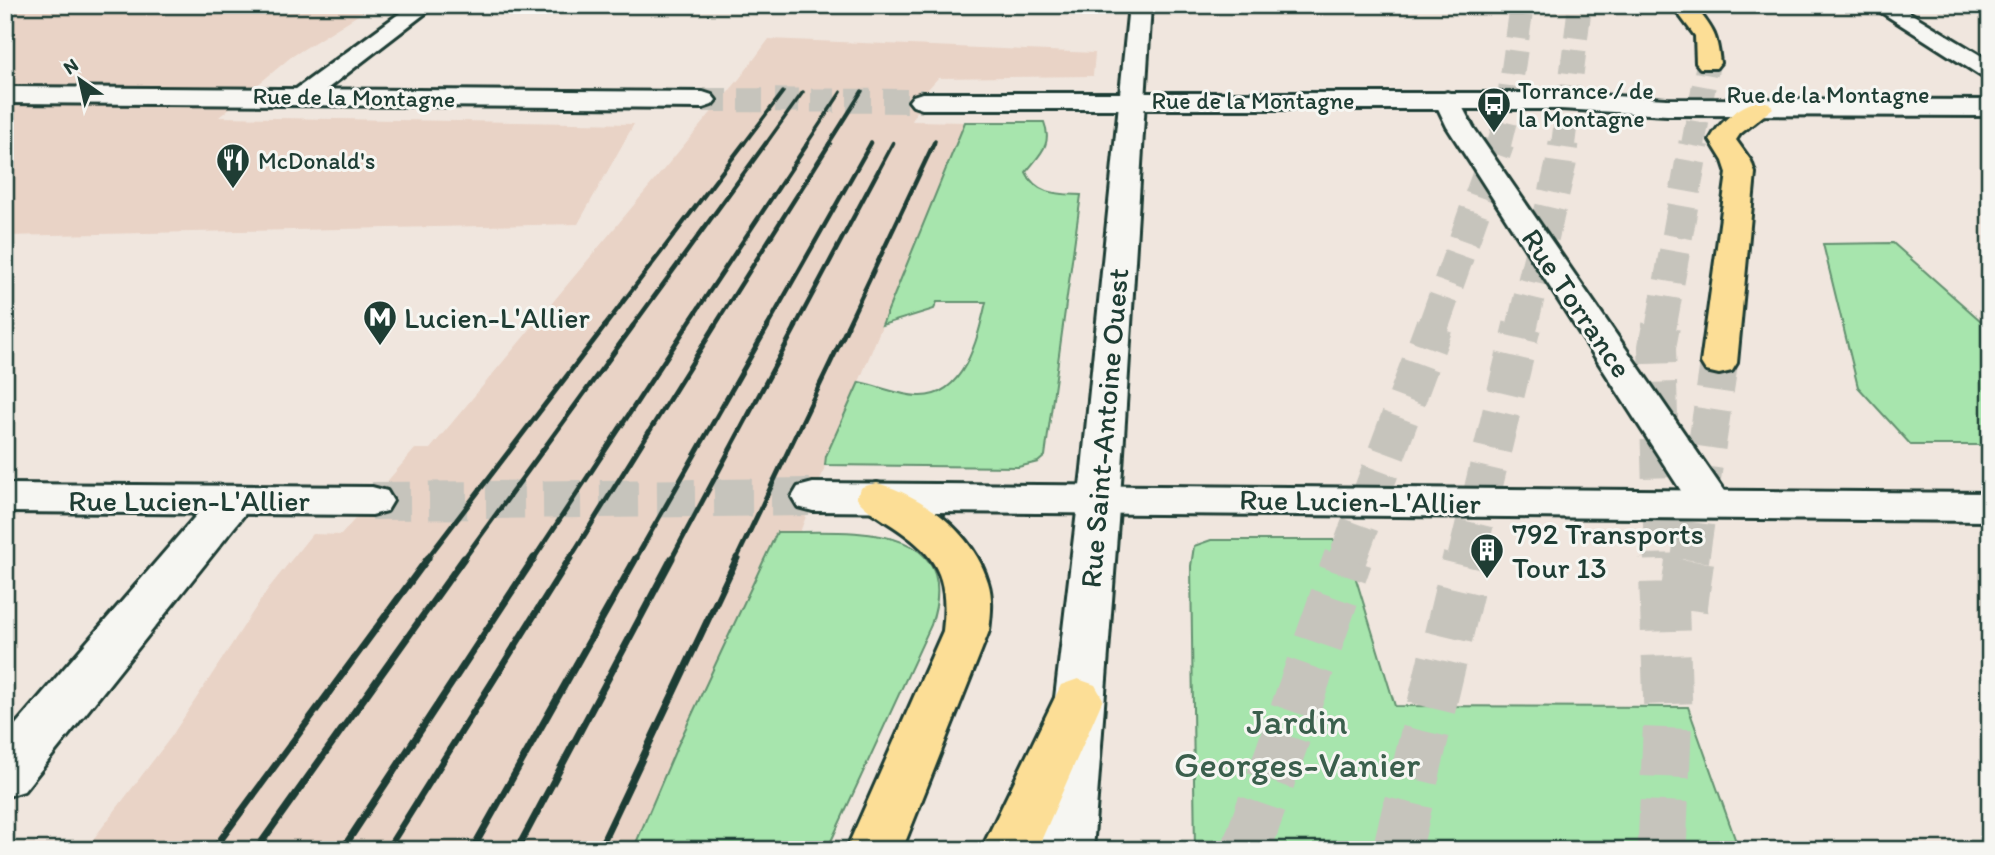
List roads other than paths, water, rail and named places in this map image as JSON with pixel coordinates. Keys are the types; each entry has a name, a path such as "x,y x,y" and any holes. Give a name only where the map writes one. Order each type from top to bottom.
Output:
{"highway":[{"path":"1683,5 1706,36 1709,48 1708,63"},
{"path":"1720,363 1741,173 1737,161 1723,140 1730,129 1760,108"},
{"path":"874,850 966,631 970,610 970,591 957,557 930,529 877,497"},
{"path":"1009,850 1078,699"}],"street":[{"path":"301,97 425,5"},
{"name":"Rue Saint-Antoine Ouest","path":"1065,850 1099,499 1140,5"},
{"path":"1881,5 1990,71"},
{"name":"Rue de la Montagne","path":"1583,101 1656,94 1990,95"},
{"name":"Rue de la Montagne","path":"5,95 703,100"},
{"name":"Rue de la Montagne","path":"922,100 1583,101 1667,107 1990,108"},
{"name":"Rue Torrance","path":"1447,100 1460,127 1711,504"},
{"name":"Rue Lucien-L'Allier","path":"813,497 1990,507"},
{"name":"Rue Lucien-L'Allier","path":"5,498 372,500"},
{"path":"5,775 233,500"}],"tunnel":[{"path":"1499,145 1507,112 1522,5"},
{"path":"1563,145 1580,5"},
{"path":"1693,145 1708,63"},
{"path":"703,100 922,101"},
{"path":"1433,327 1499,143"},
{"path":"1522,327 1564,143"},
{"path":"1661,327 1694,143"},
{"path":"1347,560 1434,326"},
{"path":"1466,560 1522,326"},
{"path":"1661,326 1657,347 1663,560"},
{"path":"1690,560 1719,363"},
{"path":"372,501 813,497"},
{"path":"1246,850 1348,558"},
{"path":"1397,850 1467,558"},
{"path":"1662,850 1668,712 1663,558"},
{"path":"1683,609 1690,558"}],"railway":[{"path":"828,145 862,91"},
{"path":"743,145 783,92"},
{"path":"765,145 803,92"},
{"path":"806,145 841,92"},
{"path":"604,327 744,143"},
{"path":"632,327 766,143"},
{"path":"686,327 808,143"},
{"path":"714,327 830,143"},
{"path":"795,327 893,143"},
{"path":"847,327 934,143"},
{"path":"767,327 870,144"},
{"path":"426,560 605,326"},
{"path":"463,560 633,326"},
{"path":"533,560 687,326"},
{"path":"569,560 715,326"},
{"path":"635,560 768,326"},
{"path":"671,560 796,326"},
{"path":"736,560 848,326"},
{"path":"213,850 428,558"},
{"path":"256,850 464,558"},
{"path":"342,850 534,558"},
{"path":"387,850 570,558"},
{"path":"472,850 636,558"},
{"path":"517,850 672,558"},
{"path":"599,850 737,558"}],"place":[{"name":"Torrance / de la Montagne","path":"1494,134"},
{"name":"McDonald's","path":"233,190"},
{"name":"Lucien-L'Allier","path":"380,347"},
{"name":"792 Transports Tour 13","path":"1487,580"}],"park label":[{"name":"Jardin Georges-Vanier","path":"1297,742"}]}
